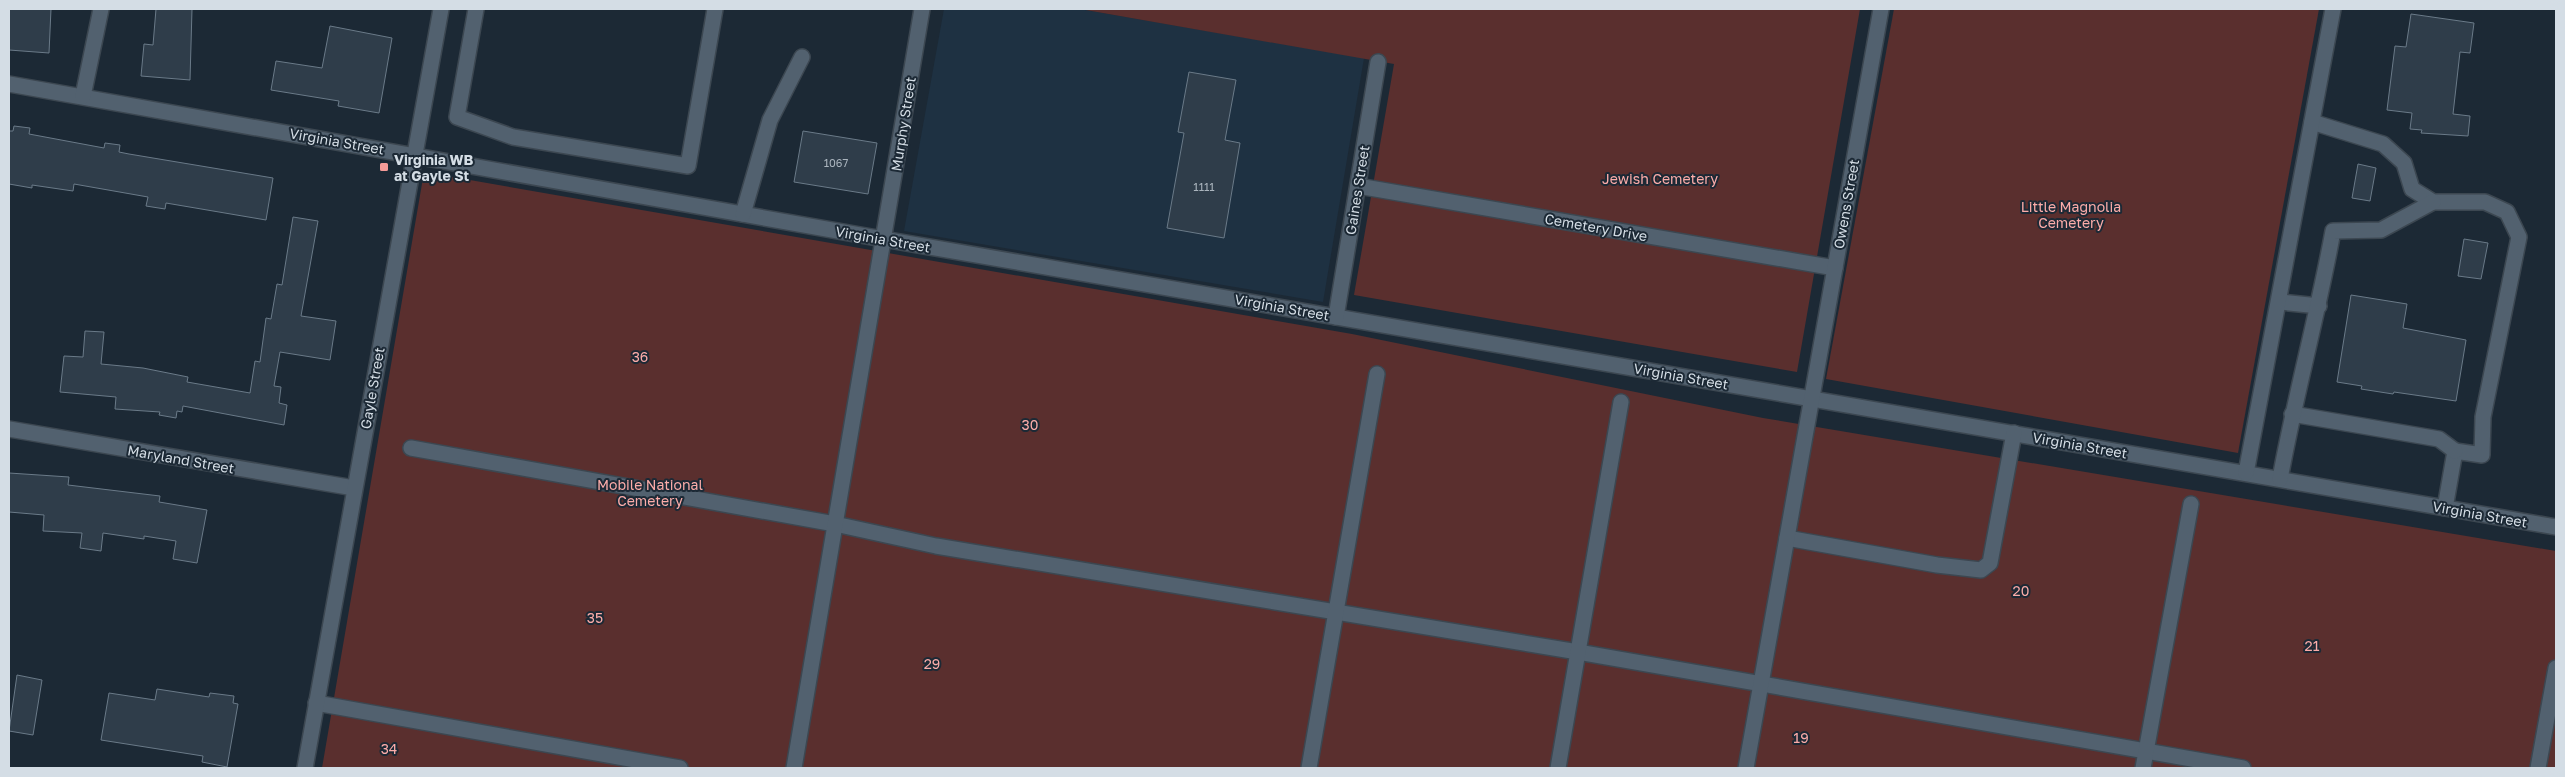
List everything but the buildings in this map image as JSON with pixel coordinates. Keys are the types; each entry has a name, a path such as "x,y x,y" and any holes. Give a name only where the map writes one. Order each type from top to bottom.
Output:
{"street":[{"path":"84,96 101,9"},
{"name":"Gayle Street","path":"305,768 441,9"},
{"path":"476,9 457,117 514,136 688,166 715,9"},
{"name":"Murphy Street","path":"794,768 922,9"},
{"name":"Owens Street","path":"1746,768 1881,9"},
{"path":"2246,473 2280,302 2334,9"},
{"path":"743,214 770,120 802,57"},
{"name":"Gaines Street","path":"1336,317 1378,62"},
{"name":"Virginia Street","path":"9,84 883,239 2556,527"},
{"path":"2312,122 2383,144 2404,163 2412,189 2433,202"},
{"name":"Cemetery Drive","path":"1358,186 1835,268"},
{"path":"2280,479 2292,414 2319,306 2333,231 2381,230 2433,202 2485,202 2507,212 2519,237 2483,417 2482,455 2454,451 2439,439 2292,414"},
{"path":"2280,302 2319,306"},
{"path":"1309,768 1377,374"},
{"path":"1558,768 1621,402"},
{"name":"Maryland Street","path":"9,429 354,488"},
{"path":"1787,538 1937,565 1981,570 1990,563 2014,433"},
{"path":"411,448 835,524 936,546 1578,652 2243,768"},
{"path":"2445,508 2454,451"},
{"path":"2143,768 2191,504"},
{"path":"2538,768 2556,668"},
{"path":"316,703 680,768"}],"shaded area":[{"path":"944,9 1080,9 1364,58 1323,302 904,231"}],"green space":[{"name":"Jewish Cemetery","path":"1080,9 1860,9 1797,372 1354,295 1394,64"},
{"name":"Little Magnolia Cemetery","path":"1894,9 2319,9 2238,453 1826,379"},
{"name":"Mobile National Cemetery","path":"424,172 1352,334 1763,418 2556,551 2556,768 322,768"}],"place":[{"name":"Virginia WB at Gayle St","path":"384,167"}],"park label":[{"name":"36","path":"640,356"},
{"name":"30","path":"1030,424"},
{"name":"20","path":"2021,590"},
{"name":"35","path":"595,617"},
{"name":"21","path":"2312,645"},
{"name":"29","path":"932,663"},
{"name":"19","path":"1801,737"},
{"name":"34","path":"389,748"}]}
